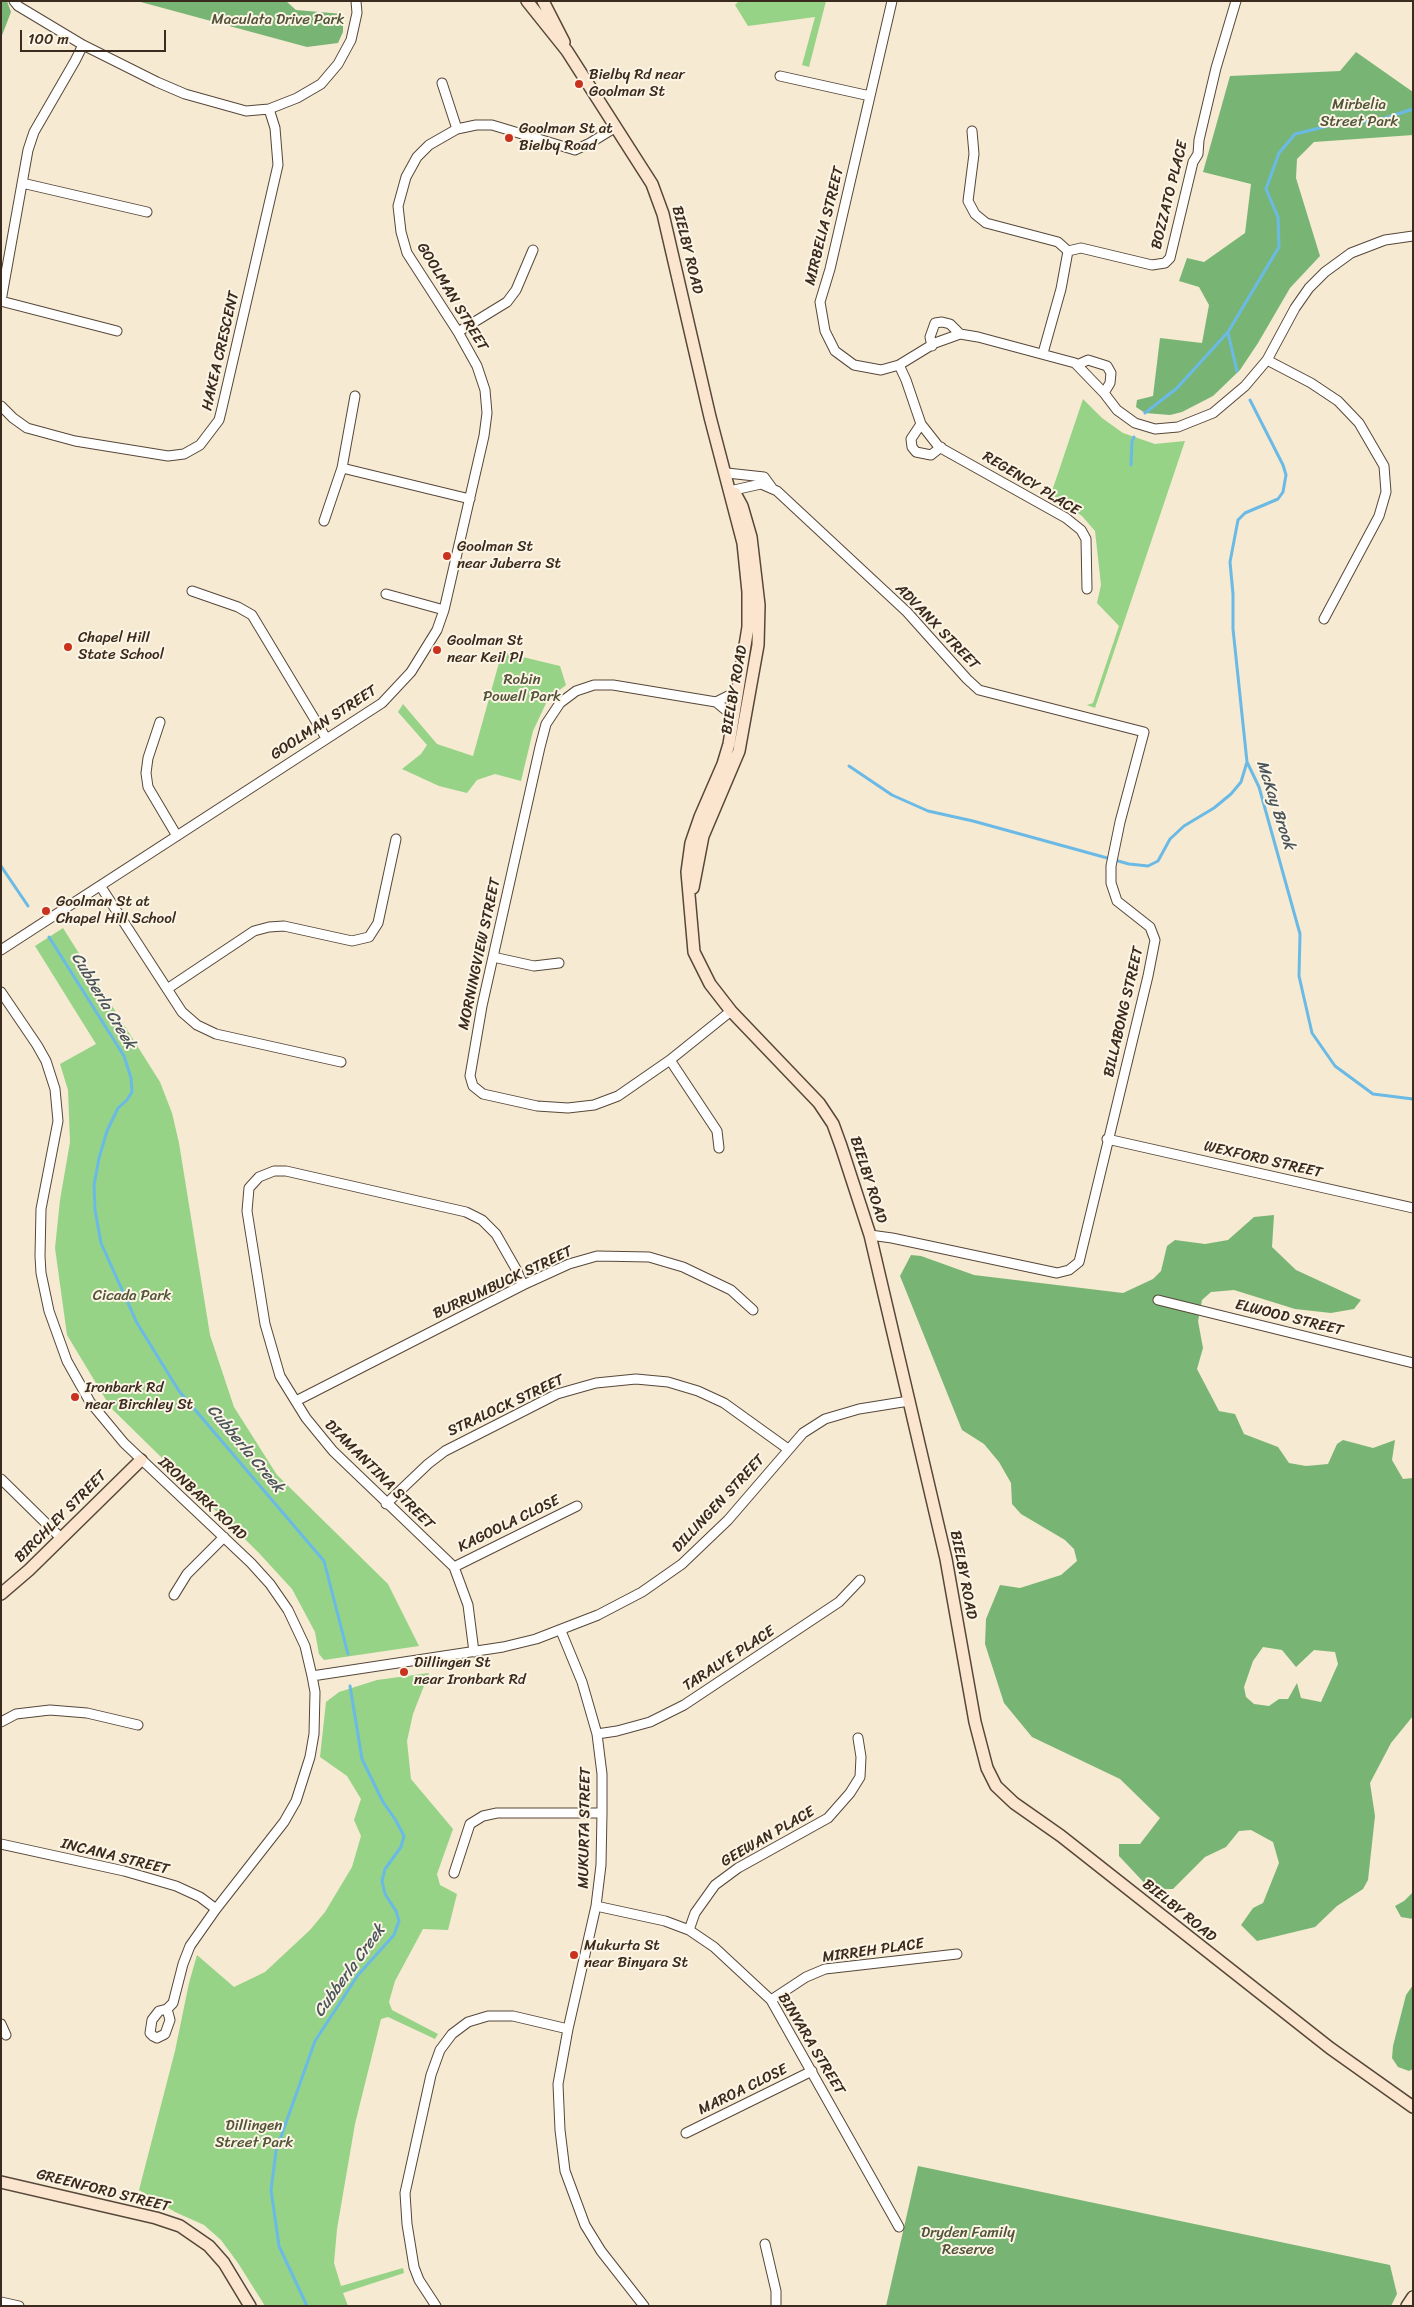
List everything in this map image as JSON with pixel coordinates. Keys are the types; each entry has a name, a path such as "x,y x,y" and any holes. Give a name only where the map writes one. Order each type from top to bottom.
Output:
{"street":[{"path":"14,1 18,6 83,45 185,94 246,110 269,109 297,98 321,84 338,64 351,40 357,13 356,1"},
{"name":"BIELBY ROAD","path":"527,1 567,51 652,184 663,214 710,417 743,543 748,592 748,627 738,691 723,764 691,843 687,872 694,952 710,984 731,1011 819,1103 833,1124 870,1235 946,1559 975,1722 987,1768 996,1786 1014,1803 1061,1836 1292,2019 1413,2107"},
{"name":"BIELBY ROAD","path":"543,1 567,51"},
{"name":"MIRBELIA STREET","path":"892,1 830,269 820,302 824,331 835,351 854,365 881,370 899,365 932,346 960,334"},
{"name":"BOZZATO PLACE","path":"1068,251 1081,248 1152,265 1165,263 1170,258 1194,162 1198,154 1199,140 1216,68 1236,1"},
{"path":"83,45 34,132 28,150 1,301 117,331"},
{"path":"780,76 870,96"},
{"path":"442,83 457,129"},
{"name":"HAKEA CRESCENT","path":"1,406 27,428 75,441 168,456 184,454 200,445 219,420 221,414 278,165 276,128 269,109"},
{"name":"GOOLMAN STREET","path":"1,950 101,887 382,703 411,672 429,644 444,610 470,499 487,413 478,366 407,253 400,232 398,206 406,177 417,157 429,145 457,129 492,125 575,150 616,127"},
{"path":"972,131 974,154 968,201 975,214 986,223 1058,242 1068,251 1061,289 1043,353"},
{"path":"22,183 147,212"},
{"path":"932,346 930,337 932,328 936,323 942,322 950,324 960,334 1043,353 1077,366 1104,393 1117,410 1135,423 1155,429 1178,427 1213,413 1245,386 1267,360 1295,308 1309,288 1325,272 1351,252 1385,240 1413,236"},
{"path":"458,332 507,302 516,290 533,250"},
{"path":"1077,366 1088,360 1107,366 1111,373 1110,383 1104,393"},
{"path":"1267,360 1311,383 1338,401 1359,424 1384,466 1386,492 1379,516 1324,619"},
{"name":"REGENCY PLACE","path":"899,365 921,424 940,447 1057,513 1081,530 1086,539 1087,588"},
{"path":"324,521 342,468 355,396"},
{"path":"921,424 911,439 912,447 916,452 931,455 940,447"},
{"path":"342,468 470,499"},
{"name":"BIELBY ROAD","path":"691,903 703,836 739,751 758,646 759,605 751,537 742,506 727,476"},
{"name":"ADVANX STREET","path":"727,476 764,476 772,488 907,612 966,679 979,690 1144,732"},
{"path":"734,490 761,484 772,488"},
{"path":"192,591 238,607 252,615 326,738"},
{"path":"386,594 444,610"},
{"name":"MORNINGVIEW STREET","path":"716,702 613,685 594,685 576,691 560,704 546,724 493,957 470,1076 473,1086 483,1094 537,1106 568,1108 594,1105 618,1096 670,1060 731,1011"},
{"path":"733,716 716,702 738,691"},
{"path":"160,722 148,758 146,773 148,787 177,836"},
{"name":"BILLABONG STREET","path":"870,1235 1057,1273 1069,1270 1079,1262 1155,940 1150,927 1118,901 1110,883 1111,866 1118,830 1144,732"},
{"path":"167,989 254,931 284,926 352,941 370,937 378,923 396,839"},
{"path":"101,887 182,1012 196,1025 216,1034 341,1062"},
{"path":"493,957 534,966 559,963"},
{"name":"IRONBARK ROAD","path":"1,992 46,1061 57,1098 58,1121 44,1189 40,1235 41,1273 49,1311 60,1345 82,1390 109,1426 141,1460 224,1537 270,1584 288,1610 305,1646 312,1676 315,1699 314,1734 304,1778 296,1801 265,1848 216,1909 190,1946 183,1964 176,1995 167,2009"},
{"path":"670,1060 717,1131 719,1148"},
{"name":"WEXFORD STREET","path":"1107,1139 1413,1208"},
{"name":"DIAMANTINA STREET","path":"474,1652 468,1605 454,1567 332,1451 306,1418 280,1376 265,1324 247,1211 249,1188 259,1177 274,1171 286,1171 466,1212 482,1220 496,1234 523,1285"},
{"name":"BURRUMBUCK STREET","path":"296,1401 523,1285 569,1264 597,1256 649,1257 683,1267 731,1290 754,1310"},
{"name":"ELWOOD STREET","path":"1158,1300 1413,1363"},
{"name":"STRALOCK STREET","path":"386,1504 428,1464 445,1451 557,1394 596,1383 636,1379 668,1382 698,1391 724,1403 788,1449"},
{"name":"DILLINGEN STREET","path":"312,1676 474,1652 520,1643 560,1630 617,1607 682,1564 728,1520 803,1433 825,1419 858,1409 909,1401"},
{"name":"BIRCHLEY STREET","path":"1,1594 29,1570 141,1460"},
{"path":"1,1479 61,1538"},
{"name":"KAGOOLA CLOSE","path":"454,1567 577,1506"},
{"path":"174,1595 188,1574 224,1537"},
{"name":"TARALYE PLACE","path":"597,1734 650,1722 684,1705 839,1602 860,1580"},
{"name":"MUKURTA STREET","path":"560,1630 582,1682 597,1734 602,1774 601,1865 596,1906 568,2029 558,2084 560,2130 565,2171 585,2225 601,2251 644,2306"},
{"path":"1,1722 16,1714 50,1710 86,1713 138,1725"},
{"name":"GEEWAN PLACE","path":"689,1930 695,1914 714,1885 738,1868 828,1818 845,1799 860,1777 861,1757 858,1738"},
{"path":"454,1873 470,1824 483,1816 497,1814 602,1813"},
{"name":"INCANA STREET","path":"1,1844 124,1871 176,1886 200,1897 216,1909"},
{"name":"BINYARA STREET","path":"596,1906 665,1921 689,1930 714,1947 771,2000 899,2227"},
{"name":"MIRREH PLACE","path":"771,2000 806,1977 825,1970 957,1954"},
{"path":"436,2306 419,2280 414,2267 407,2224 405,2193 431,2075 440,2050 452,2034 468,2022 488,2016 513,2016 568,2029"},
{"path":"1,2024 6,2035"},
{"name":"MAROA CLOSE","path":"686,2133 812,2071"},
{"name":"GREENFORD STREET","path":"1,2182 156,2218 180,2226 209,2246 224,2262 250,2306"},
{"path":"765,2244 776,2291 776,2306"},
{"path":"1407,2306 1413,2297"},
{"path":"1,2302 19,2306"}],"green space":[{"path":"1,1 7,1 11,12 1,38"},
{"name":"Maculata Drive Park","path":"137,1 286,1 296,10 343,14 343,32 338,43 307,47"},
{"path":"739,1 826,1 809,67 802,65 815,17 748,26 735,5"},
{"name":"Mirbelia Street Park","path":"1356,52 1413,92 1413,135 1314,142 1297,159 1296,178 1320,256 1290,288 1240,370 1213,396 1182,412 1170,415 1145,413 1136,407 1137,400 1153,396 1160,338 1202,343 1209,305 1199,287 1179,281 1187,258 1204,262 1245,233 1251,184 1203,172 1230,76 1340,71"},
{"path":"1083,399 1102,418 1123,433 1155,444 1185,441 1095,708 1087,705 1093,703 1119,626 1097,603 1101,585 1095,531 1082,516 1051,494"},
{"name":"Robin Powell Park","path":"502,652 560,666 566,685 548,699 533,731 521,781 495,774 477,780 467,793 439,786 402,769 421,754 427,745 398,712 403,704 437,744 473,756"},
{"name":"Cicada Park","path":"63,928 160,1082 172,1113 179,1143 210,1335 234,1407 277,1475 388,1584 419,1646 324,1660 319,1654 315,1632 292,1589 258,1552 111,1408 67,1335 55,1248 60,1200 70,1142 68,1090 60,1064 96,1044 35,946"},
{"path":"1274,1215 1272,1247 1296,1270 1361,1300 1354,1309 1331,1313 1295,1309 1234,1290 1211,1292 1202,1300 1198,1321 1203,1348 1197,1369 1219,1411 1235,1414 1244,1434 1278,1447 1289,1463 1306,1466 1328,1464 1337,1444 1343,1440 1373,1448 1395,1440 1392,1460 1403,1479 1413,1478 1413,1716 1391,1743 1370,1783 1375,1816 1368,1880 1363,1889 1337,1906 1315,1927 1257,1941 1241,1925 1253,1908 1263,1903 1279,1863 1273,1842 1251,1830 1239,1831 1226,1847 1205,1857 1173,1889 1150,1889 1119,1856 1119,1844 1140,1844 1160,1818 1120,1779 1032,1737 1004,1703 985,1644 986,1619 1000,1585 1020,1588 1061,1575 1077,1561 1074,1549 1065,1540 1021,1514 1012,1504 1011,1483 999,1462 984,1444 962,1430 900,1276 911,1255 921,1256 974,1275 1123,1293 1153,1279 1161,1271 1167,1246 1175,1240 1205,1244 1228,1240 1254,1217","holes":["1263,1647 1282,1650 1296,1667 1314,1650 1335,1652 1338,1664 1321,1702 1301,1698 1297,1683 1288,1699 1279,1699 1269,1706 1254,1704 1246,1697 1244,1687 1253,1661"]},
{"name":"Dillingen Street Park","path":"429,1673 413,1714 407,1741 411,1779 453,1829 437,1874 440,1885 457,1894 448,1930 423,1929 395,1981 389,2002 392,2010 438,2034 435,2039 388,2017 381,2019 355,2124 337,2229 334,2263 341,2286 403,2268 404,2273 343,2293 348,2306 265,2306 221,2240 204,2225 175,2212 139,2190 175,2051 189,1983 197,1955 234,1987 265,1972 310,1930 325,1912 352,1867 361,1836 354,1820 361,1799 347,1776 320,1757 326,1702 339,1692 377,1680"},
{"path":"1413,1892 1413,1919 1401,1917 1395,1906 1404,1901"},
{"path":"1413,1985 1413,2069 1409,2071 1398,2067 1392,2058 1393,2046 1406,1995"},
{"name":"Dryden Family Reserve","path":"918,2166 1390,2265 1397,2294 1391,2306 886,2306"}],"waterway":[{"name":"McKay Brook","path":"1145,413 1177,388 1228,332 1279,247 1278,217 1266,189 1279,153 1295,134 1332,125 1379,120 1413,109"},
{"name":"McKay Brook","path":"1228,333 1237,371"},
{"name":"McKay Brook","path":"1250,400 1283,465 1286,475 1283,492 1278,499 1245,513 1238,520 1230,562 1233,594 1233,629 1247,762 1259,787 1300,934 1299,976 1312,1033 1335,1066 1373,1094 1413,1099"},
{"path":"1131,465 1132,441 1134,437"},
{"path":"849,766 892,795 928,811 973,821 1129,864 1148,866 1158,861 1170,839 1184,826 1214,808 1231,794 1241,782 1247,762"},
{"name":"Cubberla Creek","path":"1,866 28,906"},
{"name":"Cubberla Creek","path":"49,937 124,1056 131,1078 132,1092 127,1100 118,1108 107,1131 94,1185 95,1210 101,1243 137,1323 179,1391 324,1561 348,1654"},
{"name":"Cubberla Creek","path":"307,2306 279,2246 271,2190 276,2151 315,2041 358,1975 394,1935 399,1921 396,1911 385,1894 382,1881 385,1869 401,1847 404,1836 383,1802 362,1759 350,1686"}],"place":[{"name":"Bielby Rd near Goolman St","path":"579,84"},
{"name":"Goolman St at Bielby Road","path":"509,138"},
{"name":"Goolman St near Juberra St","path":"447,556"},
{"name":"Chapel Hill State School","path":"68,647"},
{"name":"Goolman St near Keil Pl","path":"437,650"},
{"name":"Goolman St at Chapel Hill School","path":"46,911"},
{"name":"Ironbark Rd near Birchley St","path":"75,1397"},
{"name":"Dillingen St near Ironbark Rd","path":"404,1672"},
{"name":"Mukurta St near Binyara St","path":"574,1955"}]}
